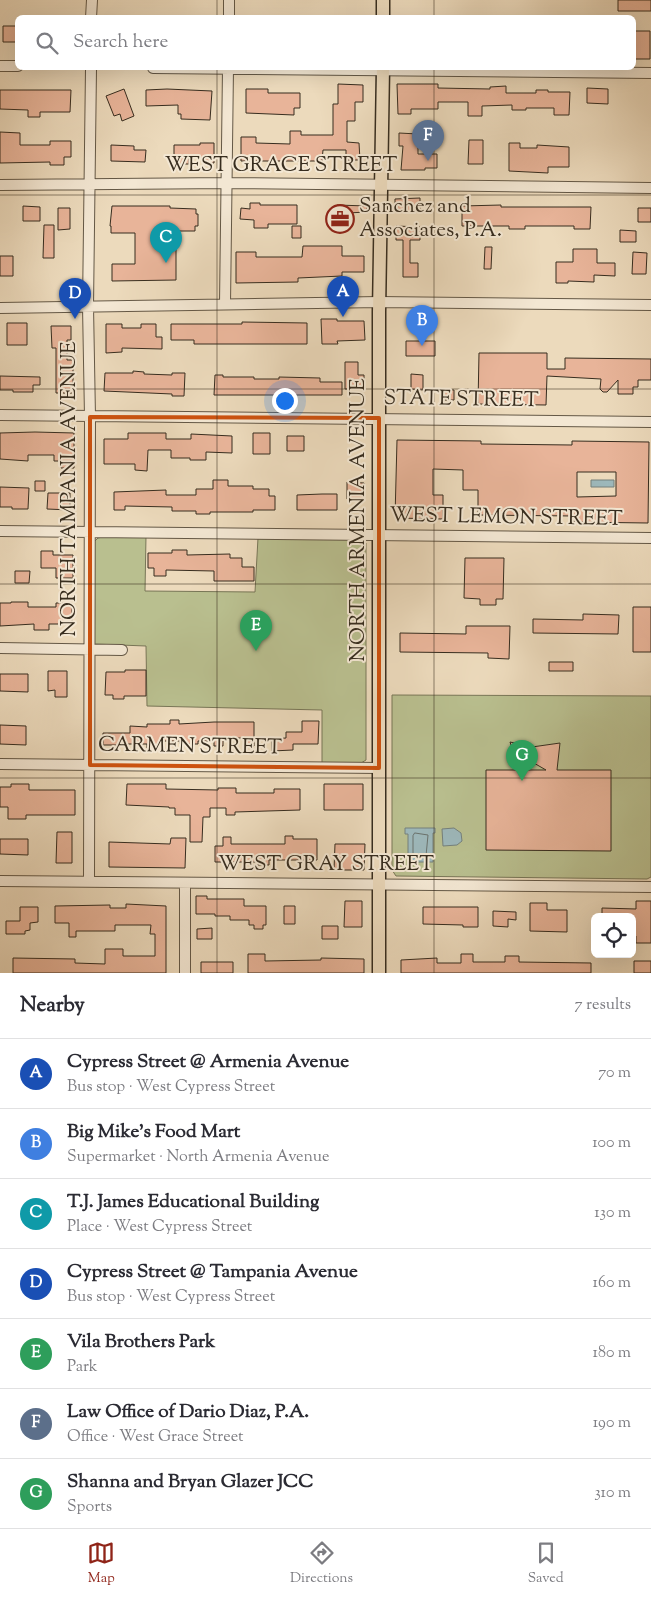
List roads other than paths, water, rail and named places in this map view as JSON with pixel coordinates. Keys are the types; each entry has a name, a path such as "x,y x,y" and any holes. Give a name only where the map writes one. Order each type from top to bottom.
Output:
{"main road":[{"path":"383,0 383,15"},
{"name":"NORTH ARMENIA AVENUE","path":"379,973 379,302 382,70"}],"street":[{"path":"92,0 92,15"},
{"path":"229,0 229,15"},
{"path":"0,66 15,66"},
{"name":"NORTH TAMPANIA AVENUE","path":"89,881 90,417 88,306 91,70"},
{"path":"225,304 228,70"},
{"path":"490,70 651,73"},
{"name":"WEST GRACE STREET","path":"0,185 227,183 651,188"},
{"path":"0,308 379,302 651,305"},
{"name":"STATE STREET","path":"0,415 651,422"},
{"name":"WEST LEMON STREET","path":"0,531 651,538"},
{"path":"0,648 122,650"},
{"name":"CARMEN STREET","path":"0,764 379,768"},
{"name":"WEST GRAY STREET","path":"0,881 651,887"},
{"path":"185,883 185,973"}],"water":[{"path":"591,480 614,480 614,487 591,487"},
{"path":"405,828 435,828 435,833 433,833 433,862 408,862 408,834 405,834"},
{"path":"454,828 461,833 462,841 457,845 443,846 442,829"}],"place":[{"name":"Law Office of Dario Diaz, P.A.","path":"428,161"},
{"name":"Sanchez and Associates, P.A.","path":"340,219"},
{"name":"T.J. James Educational Building","path":"166,263"},
{"name":"Cypress Street @ Armenia Avenue","path":"343,317"},
{"name":"Cypress Street @ Tampania Avenue","path":"75,319"},
{"name":"Big Mike's Food Mart","path":"422,346"},
{"name":"Vila Brothers Park","path":"256,651"},
{"name":"Shanna and Bryan Glazer JCC","path":"522,781"}]}
